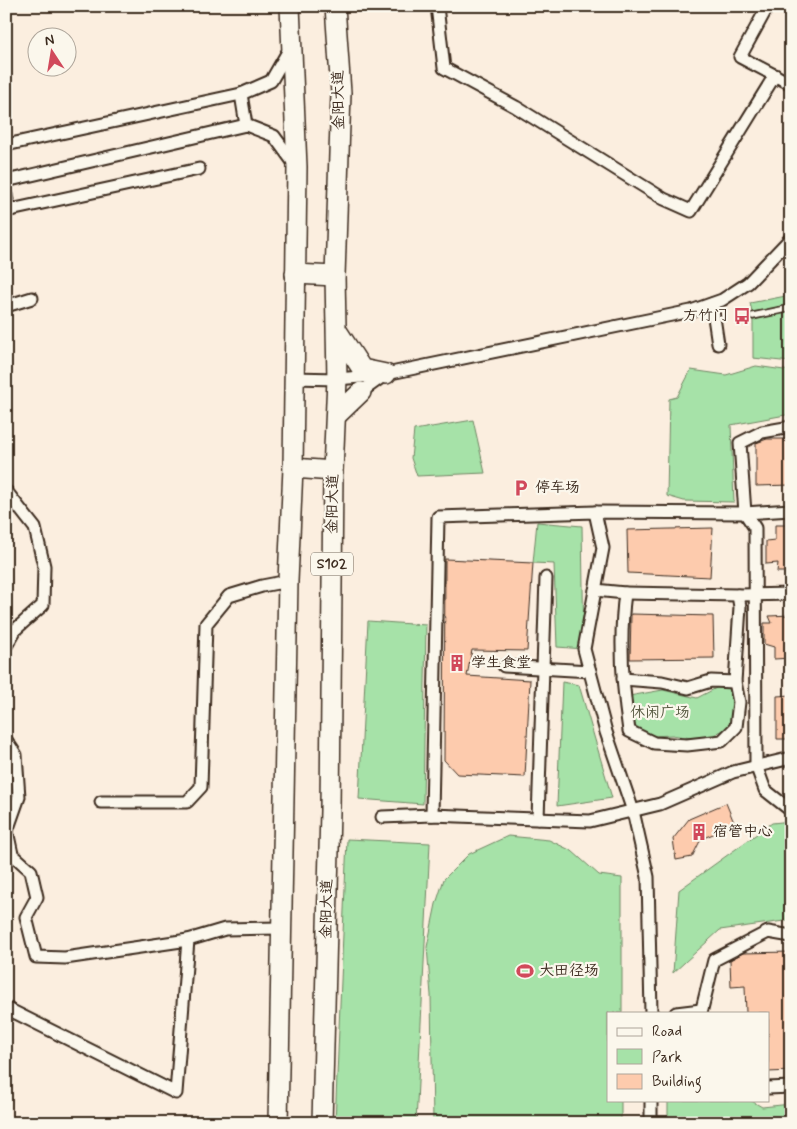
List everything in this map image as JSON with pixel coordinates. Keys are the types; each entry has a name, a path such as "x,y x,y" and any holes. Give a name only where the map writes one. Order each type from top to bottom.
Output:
{"main road":[{"name":"S102","path":"278,1123 288,581 293,468 297,167 290,6"},
{"name":"金阳大道","path":"322,1123 330,811 333,471 338,379 335,276 340,93 335,6"},
{"path":"295,274 335,276"},
{"path":"338,332 362,369 386,374"},
{"path":"336,416 361,392"},
{"path":"293,468 333,471"}],"street":[{"path":"437,6 444,68 516,107 664,199 691,211 775,74"},
{"path":"768,6 740,57 791,84"},
{"path":"6,145 241,94 271,80 293,42"},
{"path":"241,94 246,125"},
{"path":"6,180 246,125 274,136 297,167"},
{"path":"6,195 8,211 199,169"},
{"path":"294,378 338,379 386,374 691,311 722,300 748,283 791,238"},
{"path":"6,306 32,298"},
{"path":"712,304 718,344"},
{"path":"361,392 386,374"},
{"path":"789,809 765,790 756,765 755,528 745,513 740,443 762,432 791,427"},
{"path":"6,491 36,528 44,566 43,605 16,630 6,646"},
{"path":"432,815 438,517 595,512 745,513 791,510"},
{"path":"595,512 603,548 584,649 606,732 632,810 648,877 651,1012"},
{"path":"538,819 546,578"},
{"path":"101,802 187,802 201,787 206,624 229,596 262,586 288,581"},
{"path":"595,590 625,593 791,594"},
{"path":"625,593 621,627 623,679 629,731 654,743 687,745 722,741 736,727 739,702 735,682 740,608 738,595"},
{"path":"504,666 590,670"},
{"path":"623,679 662,682 688,688 712,681 735,682"},
{"path":"6,740 16,755 19,797 7,831 12,854 31,872 38,897 26,917 36,957 65,958 188,940 225,929 282,928"},
{"path":"382,818 432,815 590,820 660,804 733,772 791,758"},
{"path":"688,1012 701,1011 714,960 768,932 791,936"},
{"path":"6,1008 176,1093 188,940"},
{"path":"770,1088 791,1087"},
{"path":"651,1102 651,1123"}],"lane":[{"path":"753,316 791,308"}],"green space":[{"path":"791,295 791,362 753,358 753,316 750,303"},
{"path":"756,366 791,371 791,414 731,425 734,502 684,501 667,496 669,399 677,397 691,370 726,375"},
{"path":"473,420 485,473 417,476 411,458 414,430"},
{"path":"537,522 582,526 584,649 557,647 554,564 533,563"},
{"path":"368,621 426,625 423,804 359,799"},
{"path":"562,682 579,685 612,798 557,806"},
{"name":"休闲广场","path":"726,683 733,696 736,712 727,728 710,737 652,736 639,729 630,719 629,696 663,690 697,698"},
{"path":"791,821 791,920 720,930 673,973 679,890 772,823"},
{"name":"大田径场","path":"508,836 549,840 572,851 599,875 622,878 622,1012 607,1012 607,1102 621,1102 621,1123 433,1123 431,995 427,947 436,904 444,879 469,854"},
{"path":"347,839 430,843 416,1123 335,1123"},
{"path":"668,1102 753,1102 762,1107 791,1104 791,1123 668,1123"}],"building":[{"path":"767,439 791,439 791,485 756,486 756,443"},
{"path":"775,525 791,525 791,572 777,572 778,563 766,564 766,541 775,540"},
{"path":"713,528 710,577 628,573 627,530"},
{"name":"学生食堂","path":"445,559 533,563 527,651 472,650 467,676 530,680 525,777 457,774 444,760"},
{"path":"631,614 713,616 714,658 630,659"},
{"path":"791,615 791,658 774,659 774,647 764,644 764,623 772,623 769,616"},
{"path":"791,695 791,739 777,739 777,696"},
{"name":"宿管中心","path":"726,803 735,825 701,839 692,857 676,860 673,839 689,819"},
{"path":"791,952 791,1071 770,1072 770,1012 746,1012 745,986 731,987 730,960 743,953"}],"place":[{"name":"方竹门","path":"742,316"},
{"name":"停车场","path":"521,488"},
{"name":"学生食堂","path":"457,663"},
{"name":"宿管中心","path":"699,832"},
{"name":"大田径场","path":"525,971"}]}
